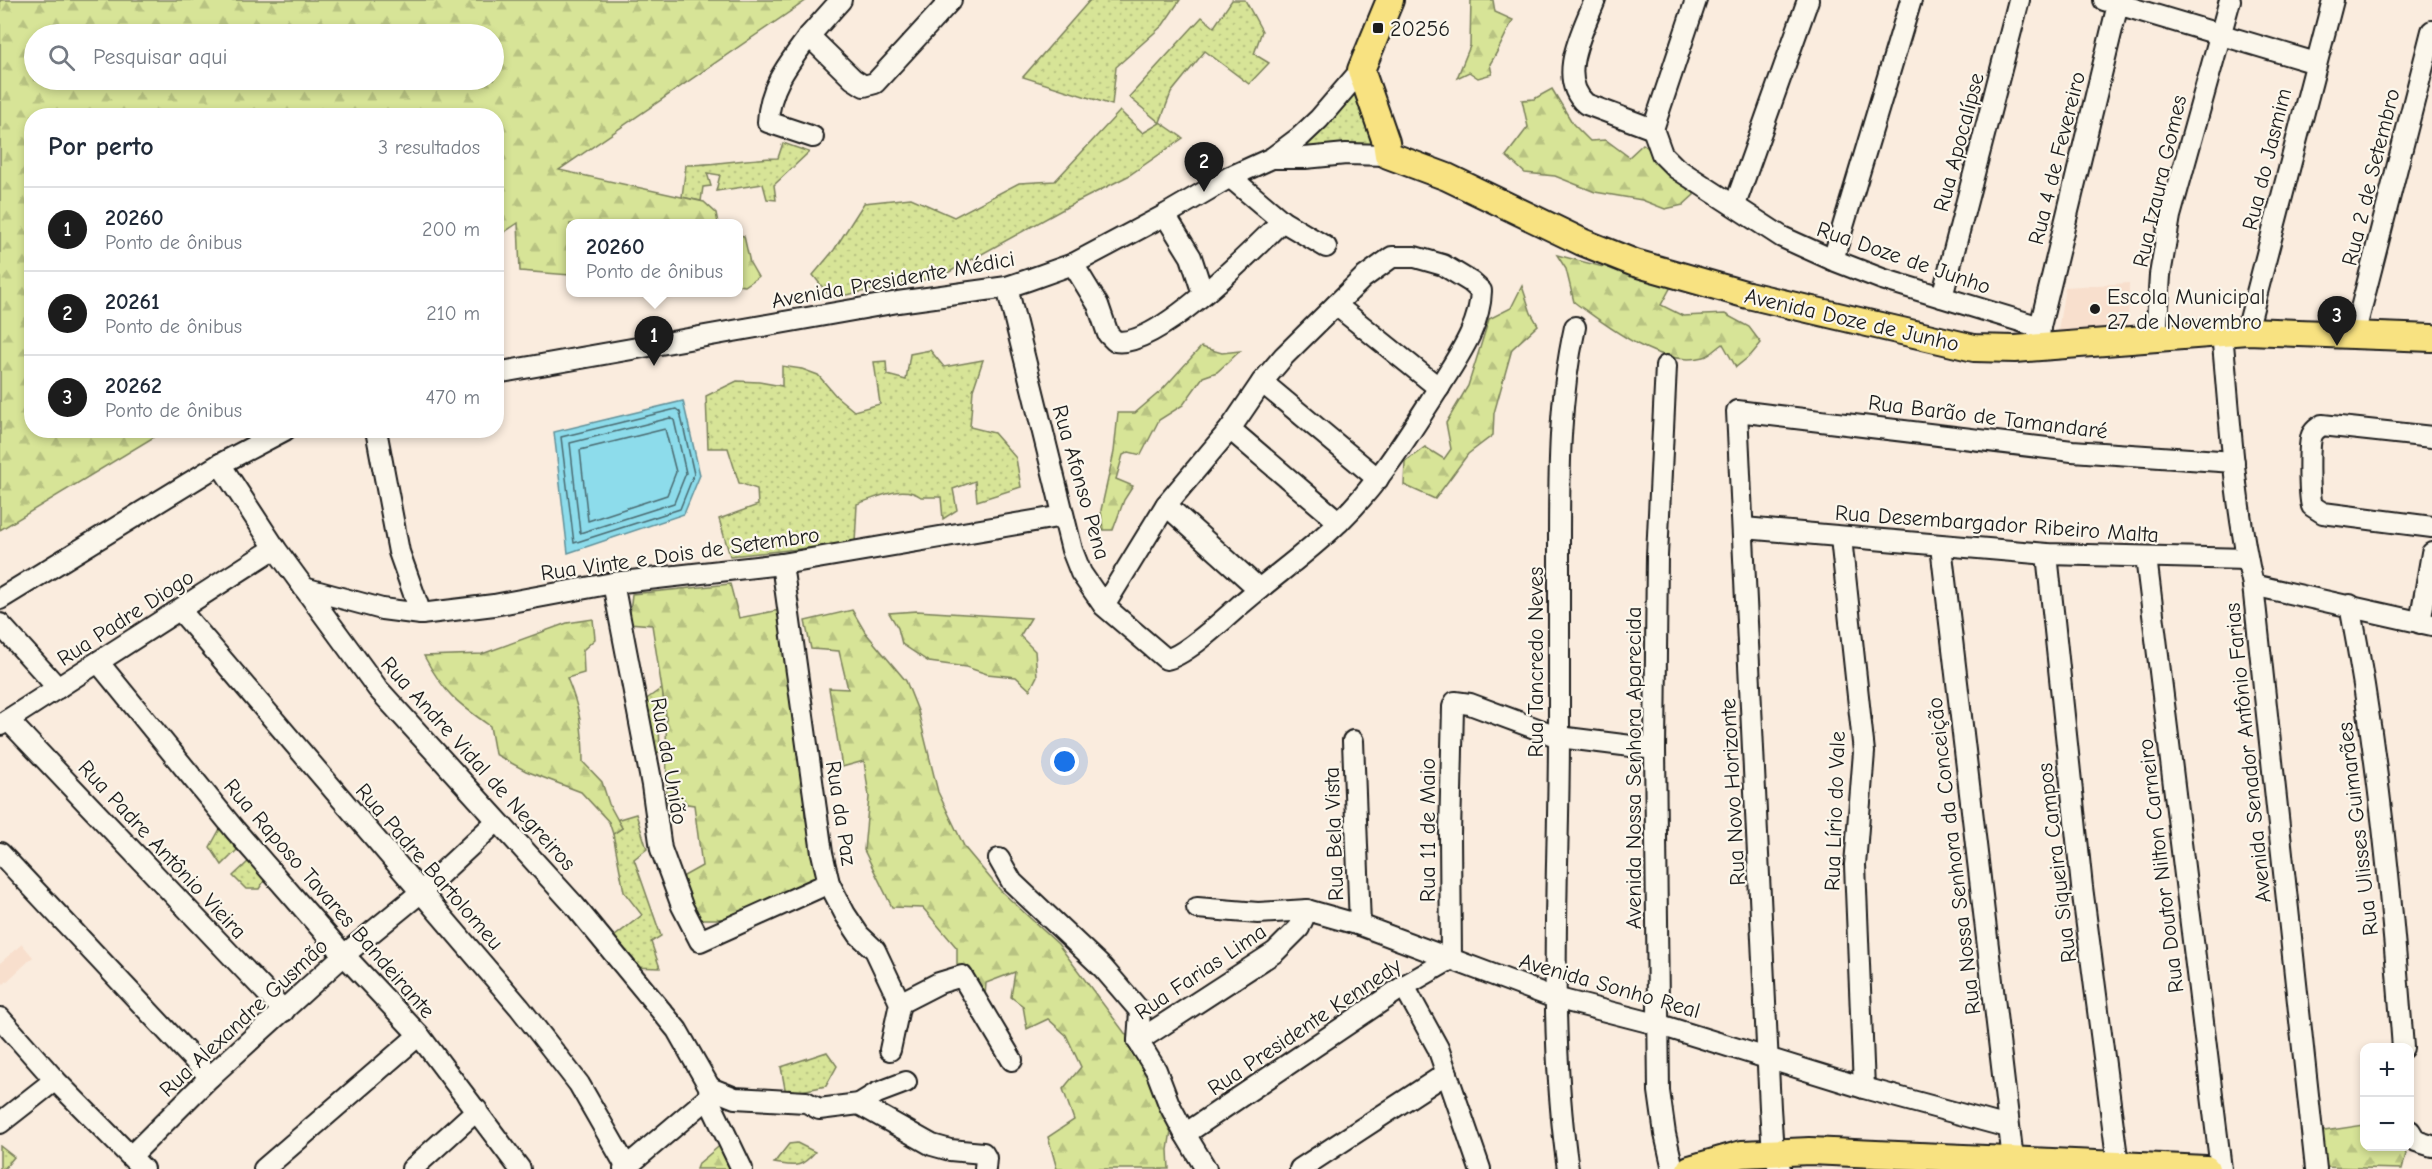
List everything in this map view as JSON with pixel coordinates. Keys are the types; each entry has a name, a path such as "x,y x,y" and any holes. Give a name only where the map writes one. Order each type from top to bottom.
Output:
{"main road":[{"path":"1388,155 1386,142 1361,70 1390,0"},
{"name":"Avenida Doze de Junho","path":"1388,155 1447,177 1582,242 1635,263 1685,279 1974,348 2015,349 2039,337 2156,339 2247,331 2432,338"},
{"path":"1690,1169 1742,1154 1776,1161 1810,1151 1879,1161 1978,1163 2013,1160 2206,1169"}],"street":[{"path":"813,137 768,122 769,104 785,68 809,36 841,0"},
{"path":"809,36 853,79 864,86 875,82 951,0"},
{"path":"1594,0 1572,67 1571,78 1577,96 1593,107 1653,129 1696,0"},
{"path":"1735,205 1808,0"},
{"path":"1833,260 1911,0"},
{"name":"Rua Apocalípse","path":"1942,297 2019,0"},
{"name":"Rua Izaura Gomes","path":"2156,339 2160,275 2170,216 2230,0"},
{"name":"Rua do Jasmim","path":"2247,331 2333,0"},
{"path":"2114,1 2220,36 2316,63"},
{"name":"Rua 4 de Fevereiro","path":"2039,337 2114,1"},
{"name":"Rua 2 de Setembro","path":"2354,336 2432,31"},
{"name":"Avenida Presidente Médici","path":"504,372 876,306 1007,287 1073,264 1230,177 1272,158 1319,119 1361,70"},
{"name":"Rua Doze de Junho","path":"1653,129 1658,146 1668,162 1782,237 1833,260 1882,279 1942,297 2039,337"},
{"name":"Avenida Presidente Médici","path":"1272,158 1346,154 1388,155"},
{"path":"1230,177 1282,220 1326,247"},
{"path":"1165,215 1191,257 1203,294"},
{"path":"1073,264 1098,305 1108,334 1115,341 1124,341 1143,335 1172,318 1227,275 1282,220"},
{"path":"1104,606 1166,505 1230,429 1262,382 1284,356 1363,278 1392,257 1407,256 1427,259 1459,274 1481,291 1475,325 1401,448 1378,479 1339,522 1259,589 1166,505"},
{"name":"Rua Afonso Pena","path":"1007,287 1072,550 1082,573 1104,606 1166,659 1174,657 1202,637 1259,589"},
{"path":"1336,305 1438,388"},
{"name":"Rua Tancredo Neves","path":"1568,1169 1562,1124 1555,998 1561,433 1564,381 1575,327"},
{"name":"Avenida Senador Antônio Farias","path":"2222,333 2234,462 2247,559 2253,585 2316,1169"},
{"name":"Avenida Nossa Senhora Aparecida","path":"1666,366 1657,556 1655,749 1659,1091 1673,1169"},
{"path":"1262,382 1378,479"},
{"name":"Rua Barão de Tamandaré","path":"1737,411 2072,451 2234,462"},
{"name":"Rua Novo Horizonte","path":"1737,411 1776,1161"},
{"path":"2432,437 2322,425 2313,432 2310,443 2310,495 2312,506 2318,511 2432,527"},
{"path":"1230,429 1339,522"},
{"path":"0,599 220,464 270,438"},
{"path":"378,438 399,552 422,614"},
{"name":"Rua Andre Vidal de Negreiros","path":"220,464 275,548 378,689 574,905 676,1030 709,1093 742,1169"},
{"name":"Rua Vinte e Dois de Setembro","path":"304,588 382,609 422,614 494,605 613,583 782,564 1063,516"},
{"name":"Rua Desembargador Ribeiro Malta","path":"1744,528 2047,554 2247,559"},
{"name":"Rua Lírio do Vale","path":"1841,538 1864,752 1855,865 1864,1088"},
{"name":"Rua Nossa Senhora da Conceição","path":"1941,546 2013,1160"},
{"name":"Rua Padre Diogo","path":"4,722 275,548"},
{"path":"2253,585 2350,605 2426,624 2432,553"},
{"name":"Rua Siqueira Campos","path":"2047,554 2082,888 2118,1165"},
{"name":"Rua Doutor Nilton Carneiro","path":"2146,557 2221,1169"},
{"name":"Rua da Paz","path":"782,564 822,853 829,883 859,935 875,950 900,1003"},
{"name":"Rua da União","path":"613,583 652,785 661,849 682,906 700,941 829,883"},
{"name":"Rua Ulisses Guimarães","path":"2350,605 2361,659 2391,895 2403,1043"},
{"name":"Rua Padre Bartolomeu","path":"180,610 520,1008 579,1084 625,1167"},
{"path":"0,624 58,688"},
{"name":"Rua Raposo Tavares Bandeirante","path":"99,663 235,830 344,956 419,1035 520,1169"},
{"name":"Rua 11 de Maio","path":"1451,959 1450,835 1453,707 1455,702 1470,704 1559,737"},
{"name":"Rua Padre Antônio Vieira","path":"4,722 284,1011"},
{"path":"1559,737 1655,749"},
{"name":"Rua Bela Vista","path":"1353,741 1360,925"},
{"name":"Rua Alexandre Gusmão","path":"137,1162 210,1077 344,956 420,893 498,821"},
{"path":"0,853 210,1077"},
{"path":"999,859 1012,882 1103,968 1140,1011 1138,1041 1156,1070 1169,1104 1206,1169"},
{"name":"Avenida Sonho Real","path":"1197,908 1258,913 1307,910 1360,925 1555,998 1660,1025 1864,1088 2008,1127"},
{"name":"Rua Farias Lima","path":"1138,1041 1275,952 1299,928 1307,910"},
{"name":"Rua Presidente Kennedy","path":"1185,1134 1404,986 1451,959"},
{"path":"890,1050 900,1003 939,983 960,976 964,977 1012,1060"},
{"path":"1404,986 1438,1048 1478,1168"},
{"path":"0,1018 55,1080 137,1162"},
{"path":"264,1169 419,1035"},
{"path":"1300,1169 1448,1073"},
{"path":"2,1116 55,1080"},
{"path":"625,1167 709,1093 735,1098 806,1102 819,1109 859,1104 877,1093 906,1082"},
{"path":"859,1104 932,1145 950,1150 983,1153 987,1158 985,1169"},
{"path":"412,1169 477,1110"}],"shaded area":[{"name":"Escola Municipal 27 de Novembro","path":"2129,283 2128,330 2058,331 2065,287"},
{"path":"22,944 33,957 4,984 0,980 0,963"}],"green space":[{"path":"0,0 807,0 559,170 704,202 716,213 717,219 566,219 566,275 520,271 518,223 504,232 504,108 24,108 24,438 152,438 0,530"},
{"path":"1090,0 1180,0 1163,25 1116,67 1112,105 1023,77"},
{"path":"1232,0 1245,0 1262,31 1254,54 1269,63 1249,84 1205,51 1171,93 1160,122 1183,138 1128,176 942,276 831,298 813,275 834,250 864,203 911,198 954,217 1019,183 1055,181 1120,111 1143,133 1160,123 1129,97 1202,17 1214,27"},
{"path":"1471,0 1493,0 1495,12 1513,20 1490,64 1492,74 1478,78 1469,72 1457,78 1470,46"},
{"path":"1362,73 1386,154 1278,160"},
{"path":"1552,89 1573,124 1590,141 1606,140 1629,157 1643,144 1693,184 1694,195 1683,205 1665,209 1642,200 1595,192 1555,176 1525,173 1506,156 1528,127 1522,100 1534,99"},
{"path":"783,143 809,152 774,185 776,200 767,199 763,184 716,191 720,175 707,173 711,186 703,187 701,201 682,197 686,165 778,158"},
{"path":"743,236 750,263 758,277 743,286"},
{"path":"1557,255 1603,267 1612,257 1622,273 1673,283 1661,305 1683,316 1725,314 1749,327 1761,343 1736,367 1723,344 1711,354 1687,359 1670,357 1652,351 1618,333 1574,302 1566,269"},
{"path":"1522,286 1531,313 1538,325 1512,349 1494,413 1493,435 1468,454 1435,499 1404,485 1405,462 1425,447 1444,459 1451,449 1446,423 1468,386 1489,319 1511,308"},
{"path":"1201,347 1222,353 1240,351 1217,372 1203,377 1183,405 1159,420 1141,455 1129,452 1123,455 1116,479 1133,486 1124,500 1113,530 1103,530 1101,510 1114,452 1118,413 1135,413 1162,390"},
{"path":"930,350 944,367 983,360 973,390 970,427 994,433 1016,458 1021,487 977,501 975,481 953,489 957,510 943,519 941,497 921,497 906,491 889,493 857,504 855,543 730,556 719,519 758,505 757,489 739,483 728,448 708,448 706,396 737,381 782,386 782,366 802,369 818,375 836,396 854,411 880,404 874,362 886,361 887,375 906,380 910,354"},
{"path":"730,584 739,618 780,610 782,644 797,705 805,816 825,880 739,919 697,919 682,890 684,876 702,866 694,805 667,801 666,715 652,625 629,623 632,594"},
{"path":"852,610 865,632 906,681 918,711 938,792 965,848 1001,891 1058,944 1151,1068 1172,1124 1168,1150 1169,1169 1057,1169 1048,1137 1074,1120 1063,1089 1081,1067 1066,1035 1048,1019 1027,1029 1023,1006 1011,997 1015,972 986,983 985,996 957,966 957,948 923,908 892,907 864,850 869,797 864,761 842,767 829,688 848,689 839,651 811,649 805,621"},
{"path":"917,611 1031,618 1020,636 1035,651 1037,676 1030,690 1016,677 987,674 966,667 929,662 902,644 898,628 889,613"},
{"path":"593,619 595,639 583,650 584,673 567,678 580,719 583,762 602,782 609,804 622,828 613,834 609,822 581,792 526,771 495,754 490,726 452,696 424,656 482,654 567,623"},
{"path":"662,688 666,715 659,725 660,751 651,758 641,703"},
{"path":"636,814 647,849 634,859 661,936 651,942 660,968 631,967 610,940 642,915 624,892 613,834 622,828 616,820"},
{"path":"221,827 239,848 222,865 210,847"},
{"path":"250,860 266,878 259,889 246,889 233,876"},
{"path":"827,1052 837,1066 826,1086 786,1094 781,1067"},
{"path":"2360,1126 2360,1151 2405,1151 2402,1169 2321,1167 2318,1132"},
{"path":"723,1143 733,1169 696,1169 698,1164"},
{"path":"797,1143 815,1152 801,1164 774,1163 789,1144"},
{"path":"0,1146 14,1157 4,1169 0,1169"}],"water":[{"path":"683,401 700,475 684,514 568,553 554,432"}],"place":[{"name":"20256","path":"1378,28"},
{"name":"20261","path":"1204,192"},
{"name":"Escola Municipal 27 de Novembro","path":"2095,309"},
{"name":"20262","path":"2337,346"},
{"name":"20260","path":"654,366"}]}
